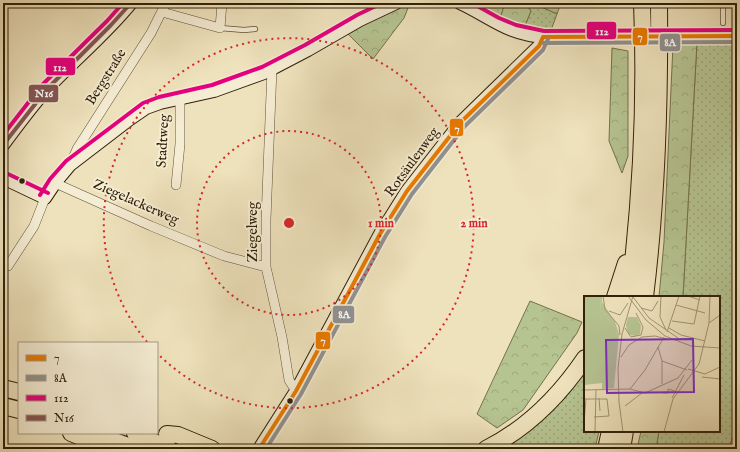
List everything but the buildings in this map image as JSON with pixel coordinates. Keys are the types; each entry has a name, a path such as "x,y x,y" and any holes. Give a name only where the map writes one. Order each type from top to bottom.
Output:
{"highway":[{"path":"629,296 638,215 642,135 642,3"},
{"path":"645,296 655,194 659,3"},
{"path":"615,296 638,215"},
{"path":"486,449 520,428 543,408 575,372 584,359"},
{"path":"3,388 18,392"},
{"path":"3,406 18,410"},
{"path":"606,449 610,432"},
{"path":"622,449 625,432"},
{"path":"73,434 109,449"},
{"path":"96,434 136,449"},
{"path":"141,434 164,438 200,449"},
{"path":"164,438 178,435 212,449"}],"street":[{"path":"3,145 47,89 118,19 131,3"},
{"name":"Bergstraße","path":"70,165 77,149 151,33 166,3"},
{"path":"162,12 220,28 222,3"},
{"name":"Stadtweg","path":"55,183 70,165 146,108 180,98 214,91 272,69 360,20 396,3"},
{"path":"460,3 514,31 543,37 737,36"},
{"name":"Rotsäulenweg","path":"260,446 296,391 380,234 407,191 461,122 539,46 543,37"},
{"name":"Ziegelweg","path":"272,69 266,218 266,267 282,337 289,380 296,391"},
{"name":"Stadtweg","path":"176,184 180,144 180,98"},
{"path":"3,178 45,198"},
{"path":"8,266 34,226 45,198 55,183"},
{"name":"Ziegelackerweg","path":"55,183 151,226 224,256 266,267"}],"lane":[{"path":"723,3 723,23"},
{"path":"220,28 244,30 255,29"},
{"path":"732,449 737,430"}],"green space":[{"path":"406,3 410,3 404,18 373,59 346,32"},
{"path":"472,3 505,3 500,19"},
{"path":"505,3 528,3 527,6 531,11 524,28 512,25 500,19"},
{"path":"528,3 533,3 557,14 550,33 524,28 531,11 527,6"},
{"path":"533,3 561,3 557,14"},
{"path":"697,42 737,42 737,449 656,449 659,432 720,432 720,296 683,296"},
{"path":"697,42 683,296 659,296 664,242 673,45"},
{"path":"612,48 628,51 628,156 622,173 609,141"},
{"path":"530,301 582,322 577,333 523,410 497,428 477,414"},
{"path":"584,370 584,432 599,432 595,449 505,449 565,398"},
{"path":"641,432 659,432 656,449 637,449"}],"transit line":[{"name":"112","path":"3,135 42,85 107,21 123,3"},
{"name":"N16","path":"3,145 47,89 131,3"},
{"name":"112","path":"40,195 50,179 66,161 143,103 159,97 212,85 262,67 382,3"},
{"name":"112","path":"472,3 499,18 516,25 544,31 737,30"},
{"name":"7","path":"543,37 737,36"},
{"name":"7","path":"259,449 296,391 380,234 407,191 461,122 539,46 543,37"},
{"name":"8A","path":"266,449 301,394 385,237 412,194 465,126 543,50 548,39"},
{"name":"8A","path":"543,43 737,42"},
{"name":"112","path":"6,173 48,193"}]}
